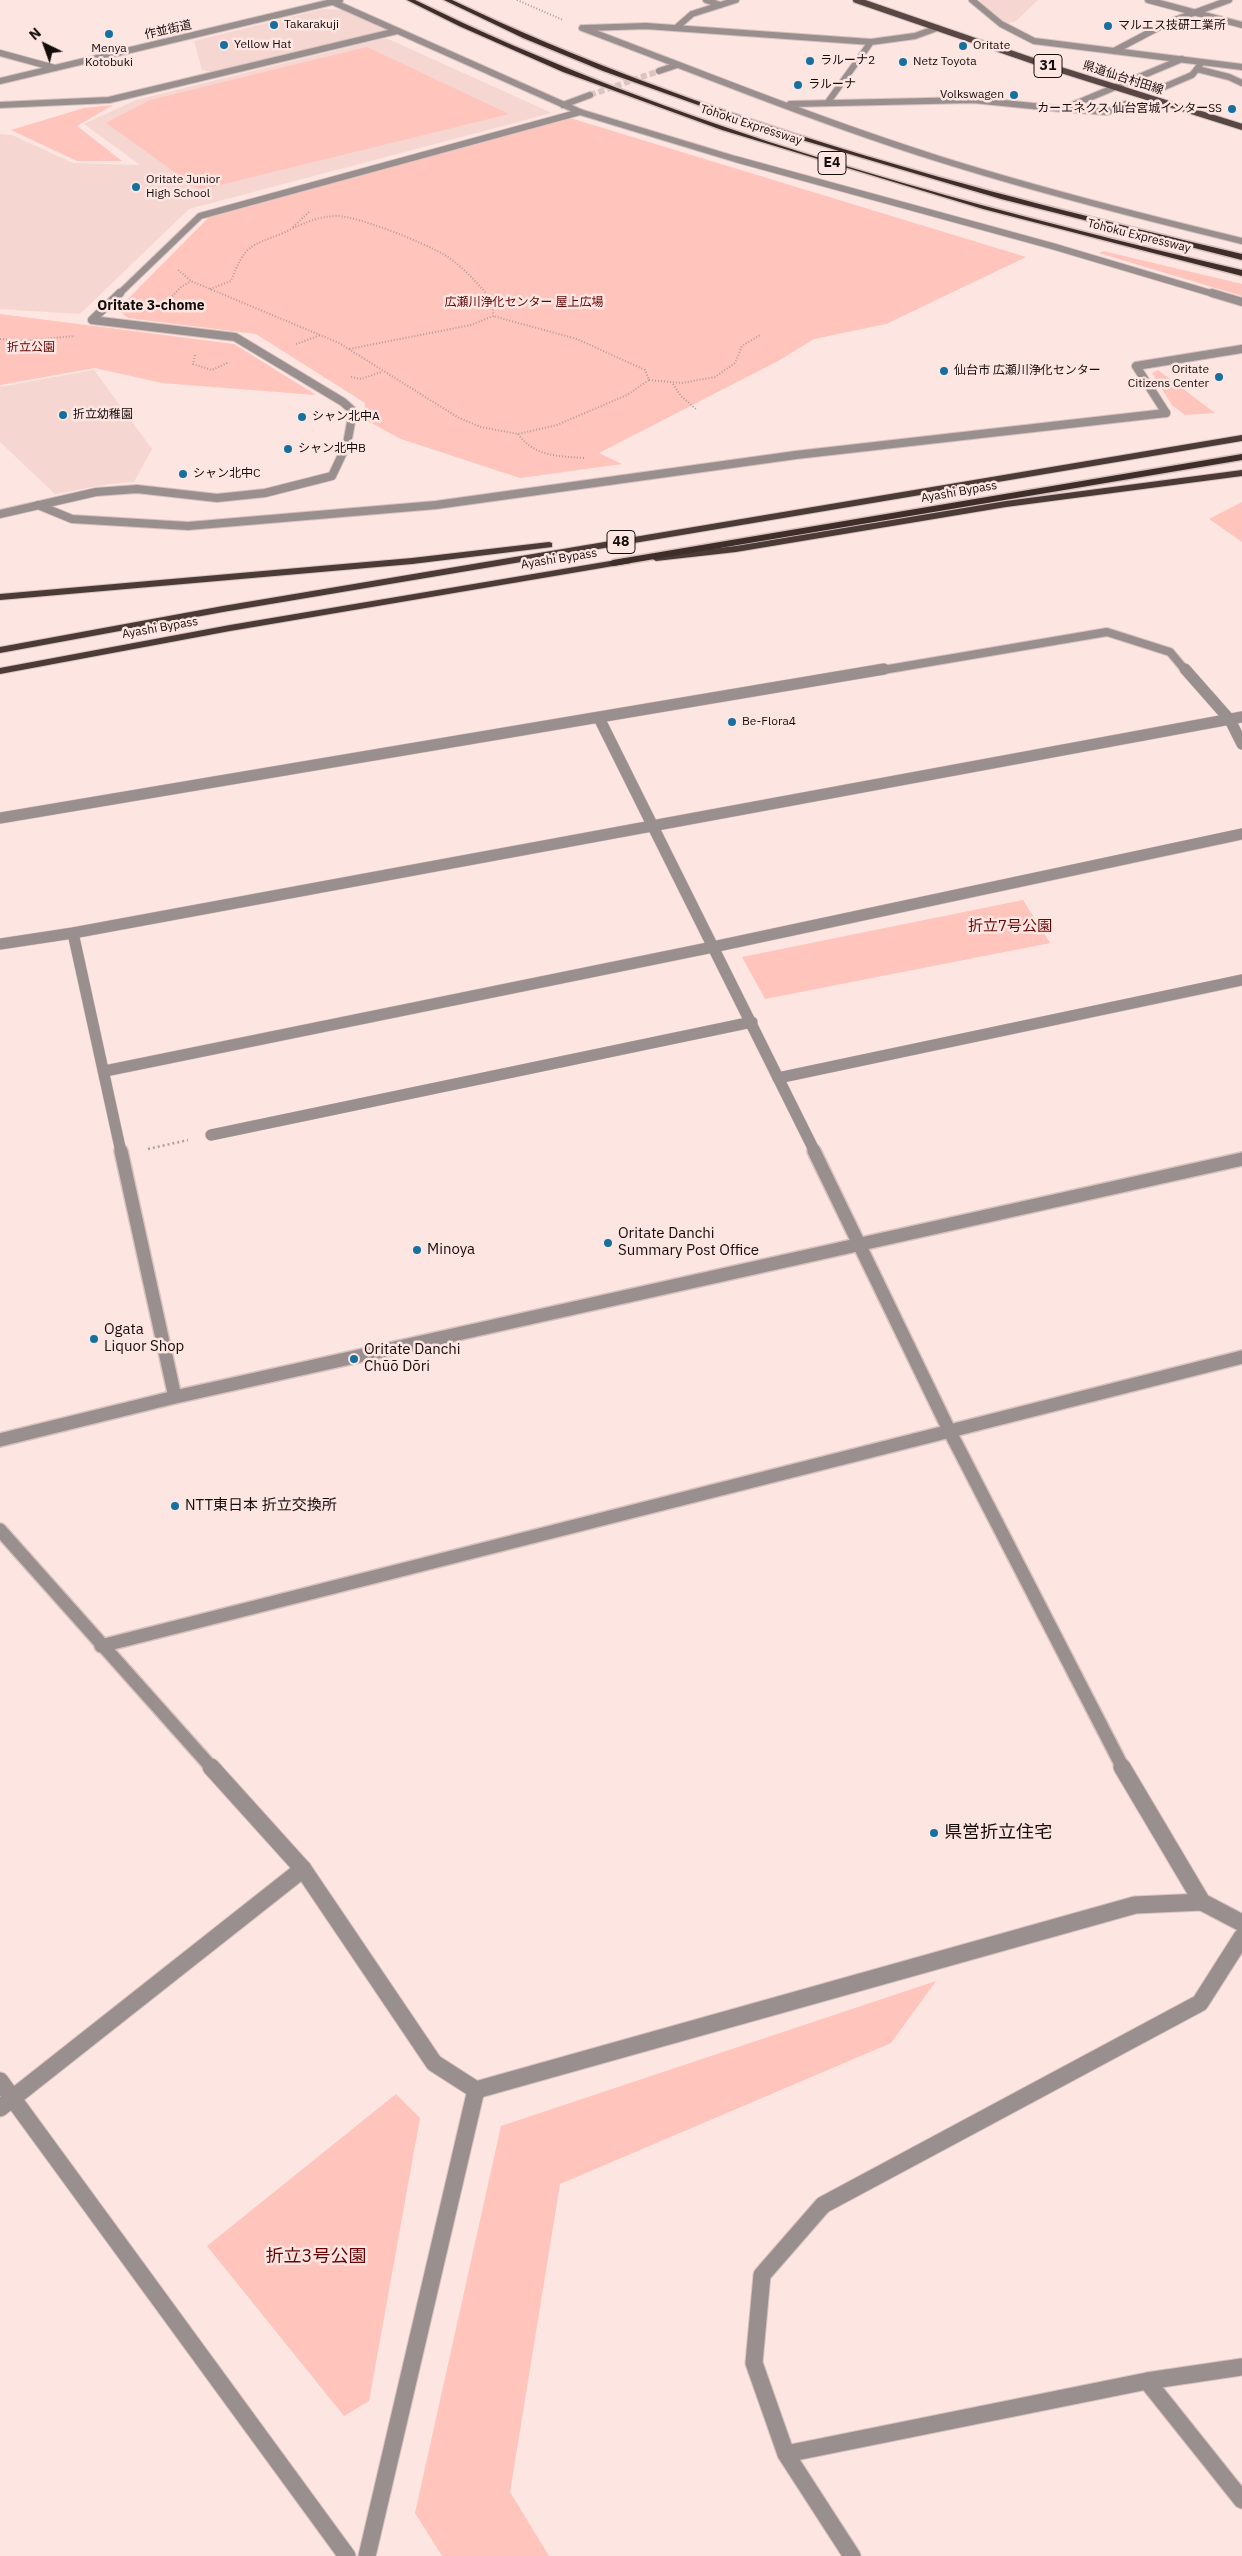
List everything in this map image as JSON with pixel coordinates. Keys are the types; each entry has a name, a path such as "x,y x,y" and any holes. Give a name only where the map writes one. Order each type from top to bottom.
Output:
{"highway":[{"name":"Tohoku Expressway","path":"410,0 588,79 789,150 958,200 1242,273"},
{"name":"Tohoku Expressway","path":"447,0 610,71 800,137 973,189 1242,257"},
{"name":"Ayashi Bypass","path":"0,650 223,609 1242,438"},
{"name":"Ayashi Bypass","path":"0,671 250,624 1242,457"},
{"path":"0,597 93,586 382,565 513,550 916,488 1040,472"},
{"path":"613,563 736,549 1006,504 1242,473"}],"main road":[{"name":"県道仙台村田線","path":"856,0 1114,88 1242,127"}],"street":[{"name":"作並街道","path":"0,81 342,0"},
{"path":"706,0 720,5"},
{"path":"676,28 692,14 736,0"},
{"path":"972,0 997,24 1013,34 1034,41 1242,66"},
{"path":"1148,0 1242,25"},
{"path":"1114,51 1169,22 1229,0"},
{"path":"333,2 580,112 735,159 1043,243 1242,302"},
{"path":"582,28 614,25 676,28 793,38 871,42 915,36 937,28"},
{"path":"582,28 677,65 935,158 1068,198 1242,241"},
{"path":"0,105 109,100 397,31"},
{"path":"828,102 871,42"},
{"path":"0,53 55,68"},
{"path":"1063,109 1182,59"},
{"path":"1228,65 1235,60"},
{"path":"1157,90 1192,74 1202,62"},
{"path":"659,71 677,65"},
{"path":"1197,69 1229,77 1242,83"},
{"path":"563,105 590,95"},
{"path":"787,104 951,100 1107,112 1125,104"},
{"path":"0,514 96,492 137,489 217,498 265,493 332,476 347,444 353,411 343,402 235,337 92,320 200,216 580,112"},
{"path":"38,505 72,519 188,526 436,505 796,455 1166,413 1136,366 1242,349"},
{"path":"0,818 1107,632 1170,652 1230,720 1242,744"},
{"path":"599,718 712,947 752,1022 949,1430 1112,1750 1202,1902"},
{"path":"0,944 73,933 1242,718"},
{"path":"105,1071 712,947 1242,834"},
{"path":"73,933 105,1071 175,1397"},
{"path":"778,1078 1242,980"},
{"path":"211,1135 752,1022"},
{"path":"0,1440 175,1397 1242,1160"},
{"path":"101,1646 1242,1357"},
{"path":"0,1530 101,1646 303,1869 434,2063 476,2090 1135,1905 1202,1902 1242,1923"},
{"path":"6,2103 303,1869"},
{"path":"852,2556 786,2454 754,2363 762,2275 823,2205 1200,2003 1242,1937"},
{"path":"0,2081 6,2103 347,2556"},
{"path":"367,2556 476,2090"},
{"path":"786,2454 1147,2381 1242,2367"},
{"path":"1147,2381 1242,2500"}],"path":[{"path":"517,0 582,28"},
{"path":"209,289 231,280 240,255 250,246 318,218 338,216 365,221 442,254 480,284 494,301 493,316"},
{"path":"191,281 339,342 459,418 481,427 518,434 557,425 595,410 627,395 649,380 672,383 696,382 722,374 735,364 741,347 760,336"},
{"path":"348,349 470,325 493,316 577,339 645,370 649,380"},
{"path":"672,383 681,396 697,410"},
{"path":"518,434 524,444 536,452 610,462 624,479"},
{"path":"122,1155 211,1135"}],"shaded area":[{"path":"979,0 1038,0 1016,21 1004,25"},
{"path":"323,9 344,10 391,31 216,73 202,70 194,41"},
{"name":"Oritate Junior High School","path":"386,38 552,113 189,209 80,314 0,309 0,134 12,135 73,163 140,165 84,124 136,100"},
{"name":"折立幼稚園","path":"94,370 152,449 134,482 109,484 55,494 0,442 0,387"}],"green space":[{"path":"367,47 509,114 200,190 106,123 150,100"},
{"path":"113,105 77,126 122,161 77,161 11,130 84,108"},
{"name":"広瀬川浄化センター 屋上広場","path":"570,118 1026,257 886,324 814,339 778,361 599,453 622,464 520,478 401,439 364,419 365,403 256,334 128,318 118,309 209,217"},
{"path":"1103,251 1242,284 1242,296 1099,253"},
{"name":"折立公園","path":"0,314 234,344 316,395 162,383 95,368 0,385"},
{"path":"1158,370 1215,413 1185,415 1172,405 1152,373"},
{"path":"1242,502 1242,542 1209,519"},
{"name":"折立7号公園","path":"1023,900 1050,943 765,999 742,957"},
{"path":"936,1981 891,2043 560,2184 510,2492 549,2556 442,2556 415,2513 501,2126"},
{"name":"折立3号公園","path":"396,2094 420,2118 369,2401 344,2416 207,2246"}],"tunnel":[{"path":"590,95 659,71"}],"place":[{"name":"Takarakuji","path":"274,25"},
{"name":"マルエス技研工業所","path":"1108,26"},
{"name":"Menya Kotobuki","path":"109,34"},
{"name":"Yellow Hat","path":"224,45"},
{"name":"Oritate","path":"963,46"},
{"name":"ラルーナ2","path":"810,61"},
{"name":"Netz Toyota","path":"903,62"},
{"name":"ラルーナ","path":"798,85"},
{"name":"Volkswagen","path":"1014,95"},
{"name":"カーエネクス 仙台宮城インターSS","path":"1232,109"},
{"name":"Oritate Junior High School","path":"136,187"},
{"name":"仙台市 広瀬川浄化センター","path":"944,371"},
{"name":"Oritate Citizens Center","path":"1219,377"},
{"name":"折立幼稚園","path":"63,415"},
{"name":"シャン北中A","path":"302,417"},
{"name":"シャン北中B","path":"288,449"},
{"name":"シャン北中C","path":"183,474"},
{"name":"Be-Flora4","path":"732,722"},
{"name":"Oritate Danchi Summary Post Office","path":"608,1243"},
{"name":"Minoya","path":"417,1250"},
{"name":"Ogata Liquor Shop","path":"94,1339"},
{"name":"Oritate Danchi Chūō Dōri","path":"354,1359"},
{"name":"NTT東日本 折立交換所","path":"175,1506"},
{"name":"県営折立住宅","path":"934,1833"}],"district":[{"name":"Oritate 3-chome","path":"151,306"}]}
